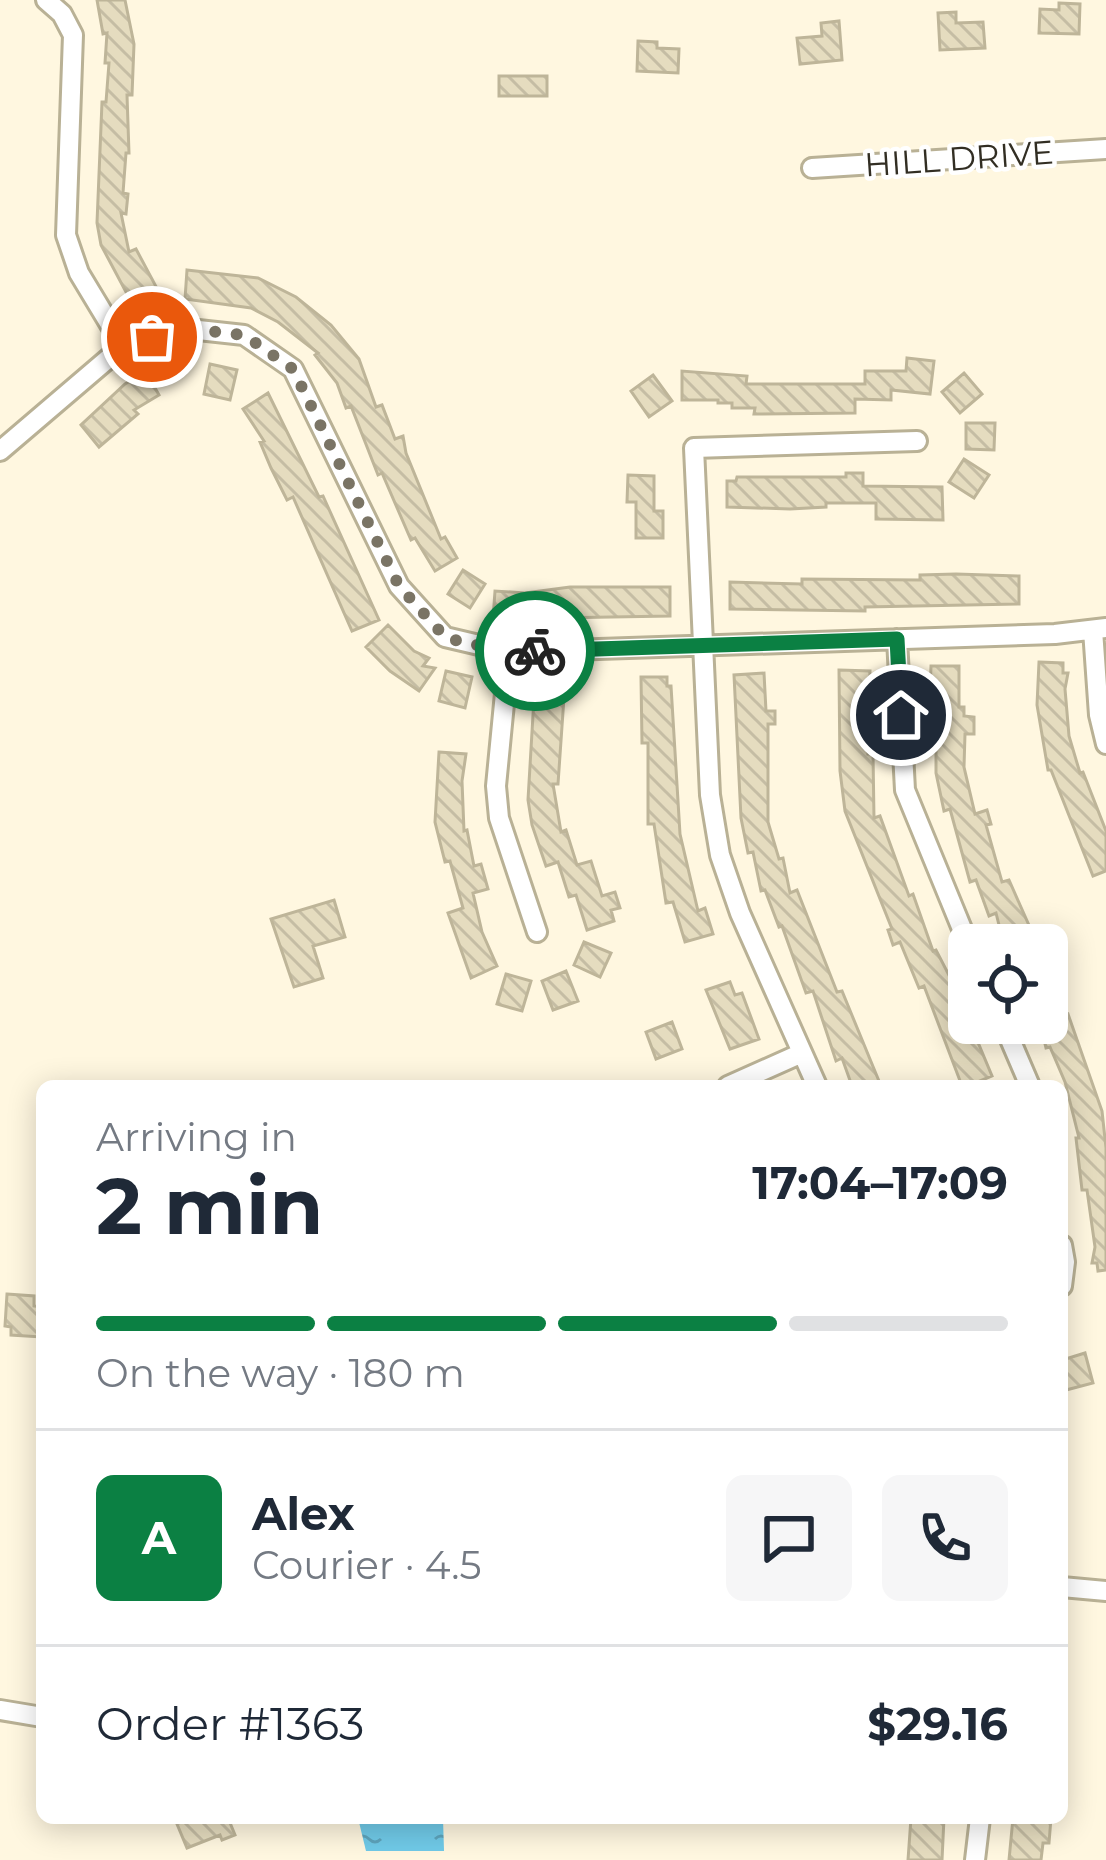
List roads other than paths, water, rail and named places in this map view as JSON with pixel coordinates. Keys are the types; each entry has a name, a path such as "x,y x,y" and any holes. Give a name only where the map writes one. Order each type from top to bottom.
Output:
{"street":[{"path":"46,0 62,14 73,35 66,235 79,273 123,346"},
{"name":"HILL DRIVE","path":"812,168 1106,149"},
{"path":"0,451 123,346 180,328 244,335 293,369 399,586 446,638 509,652 1100,629 1099,715 1106,745"},
{"path":"814,1080 740,914 720,855 710,795 694,448 917,442"},
{"path":"897,639 905,790 960,924"},
{"path":"509,652 496,786 499,818 537,932"},
{"path":"1012,1044 1027,1080"},
{"path":"741,1080 802,1053"},
{"path":"1068,1588 1106,1591"},
{"path":"0,1710 36,1716"},
{"path":"975,1860 979,1824"}],"water":[{"path":"359,1824 443,1824 444,1851 366,1851"}]}
